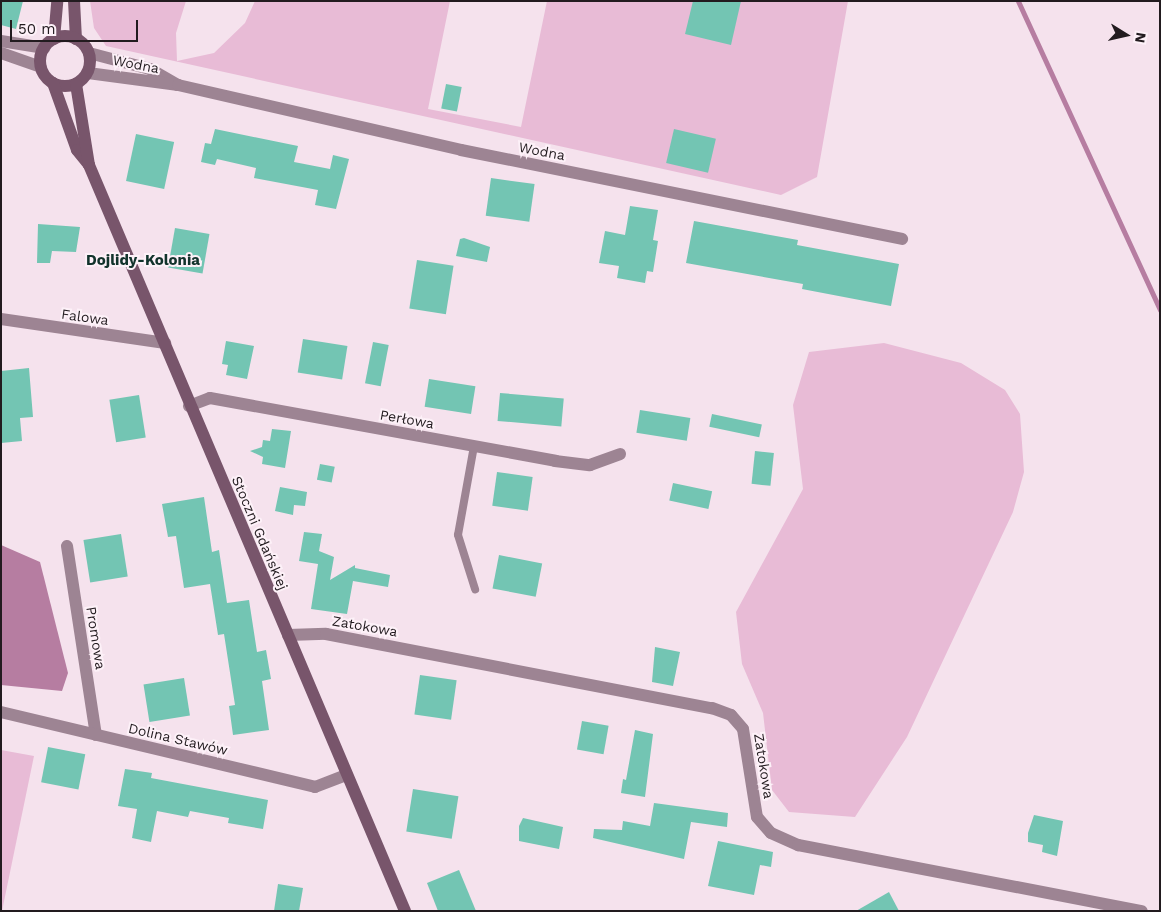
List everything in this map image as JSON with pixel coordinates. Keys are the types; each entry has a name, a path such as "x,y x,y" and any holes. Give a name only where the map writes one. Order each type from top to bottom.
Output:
{"street":[{"path":"41,67 49,44 57,1"},
{"path":"1,53 41,67 53,83 69,86 76,84 88,73 89,54 76,39 74,1"},
{"path":"1,41 49,44 76,39"},
{"name":"Wodna","path":"89,54 150,69 178,85"},
{"name":"Wodna","path":"88,73 178,85 461,150 902,239"},
{"name":"Stoczni Gdańskiej","path":"53,83 77,150 90,166"},
{"name":"Stoczni Gdańskiej","path":"76,84 90,166 189,406 405,911"},
{"name":"Falowa","path":"1,319 165,344"},
{"name":"Perłowa","path":"189,406 210,398 590,465 620,454"},
{"name":"Promowa","path":"67,546 96,735"},
{"name":"Zatokowa","path":"288,635 326,634 712,708 731,715 743,729 757,817 771,833 798,845 1142,911"},
{"name":"Dolina Stawów","path":"1,712 315,787 346,775"}],"lane":[{"path":"474,446 458,535 474,589"}],"shaded area":[{"path":"90,1 186,1 176,33 177,61 214,53 245,23 255,1 450,1 428,109 521,127 547,1 848,1 817,177 781,195 106,46 94,28"},
{"path":"884,343 961,363 1005,390 1020,414 1024,472 1013,512 907,737 855,817 789,812 772,790 763,713 742,664 736,612 803,489 793,405 809,352"},
{"path":"1,545 40,562 68,673 62,691 1,685"},
{"path":"1,750 34,756 2,911 1,911"}],"building":[{"path":"1,1 23,1 16,29 1,25"},
{"path":"693,1 741,1 731,45 685,34"},
{"path":"446,84 462,87 457,112 441,109"},
{"path":"215,129 298,146 294,162 330,169 333,155 349,159 336,209 315,205 318,190 254,178 256,168 217,159 215,165 201,162 205,143 211,144"},
{"path":"674,129 716,139 708,173 666,163"},
{"path":"136,134 174,142 164,189 126,181"},
{"path":"491,178 535,184 529,222 486,216"},
{"path":"630,206 658,210 653,240 658,241 653,272 647,271 645,283 617,278 619,266 599,263 605,231 625,235"},
{"path":"694,221 798,240 797,245 899,264 891,306 802,289 803,284 686,263"},
{"path":"38,224 80,227 76,252 52,251 50,263 37,263"},
{"path":"175,228 209,234 203,273 168,267"},
{"path":"464,238 490,247 487,262 456,256 460,239"},
{"path":"417,260 454,266 446,314 409,308"},
{"path":"303,339 347,346 342,380 298,373"},
{"path":"226,341 254,346 247,379 226,375 228,365 222,364"},
{"path":"373,342 389,345 381,386 365,383"},
{"path":"29,368 33,417 20,418 22,441 1,443 1,371"},
{"path":"429,379 475,386 471,414 425,407"},
{"path":"500,393 564,399 561,426 498,421"},
{"path":"139,395 146,437 116,442 109,400"},
{"path":"640,410 690,418 687,441 636,433"},
{"path":"712,414 762,425 759,437 709,427"},
{"path":"272,429 291,431 285,468 262,464 263,457 250,451 262,447 263,440 270,441"},
{"path":"755,451 774,453 770,486 752,484"},
{"path":"320,464 335,467 332,483 317,480"},
{"path":"497,472 533,477 528,511 492,506"},
{"path":"673,483 712,491 708,509 669,501"},
{"path":"280,487 307,492 305,506 294,505 293,515 275,511"},
{"path":"204,497 212,552 219,550 227,603 249,600 257,652 266,650 271,679 262,681 269,730 233,735 229,706 235,705 224,634 218,635 210,584 184,588 176,536 168,537 162,504"},
{"path":"304,532 322,534 319,551 334,557 330,580 355,565 355,568 390,575 388,587 353,581 347,614 311,609 318,564 299,561"},
{"path":"121,534 128,576 90,582 83,540"},
{"path":"499,555 542,563 536,597 493,588"},
{"path":"655,647 680,652 673,686 652,682"},
{"path":"420,675 457,680 451,720 414,715"},
{"path":"184,678 190,716 149,722 144,684"},
{"path":"582,721 609,726 604,754 577,750"},
{"path":"635,730 653,734 645,797 621,793 623,779 626,780"},
{"path":"48,747 85,754 78,790 41,782"},
{"path":"125,769 152,773 151,778 268,800 263,829 228,823 229,818 190,811 188,817 157,811 151,842 132,838 137,809 118,806"},
{"path":"413,789 458,796 452,839 406,831"},
{"path":"654,803 728,813 727,827 691,822 684,859 593,838 594,829 622,830 623,821 650,826"},
{"path":"1034,815 1063,821 1057,856 1042,852 1043,845 1028,842 1028,833"},
{"path":"523,818 563,827 559,849 519,841 519,826"},
{"path":"718,841 773,852 771,867 760,865 754,895 708,886"},
{"path":"459,870 476,911 438,911 427,883"},
{"path":"278,884 303,888 299,911 274,911"},
{"path":"889,892 899,911 856,911"}],"waterway":[{"path":"1018,1 1160,310"}],"district":[{"name":"Dojlidy-Kolonia","path":"143,261"}]}
